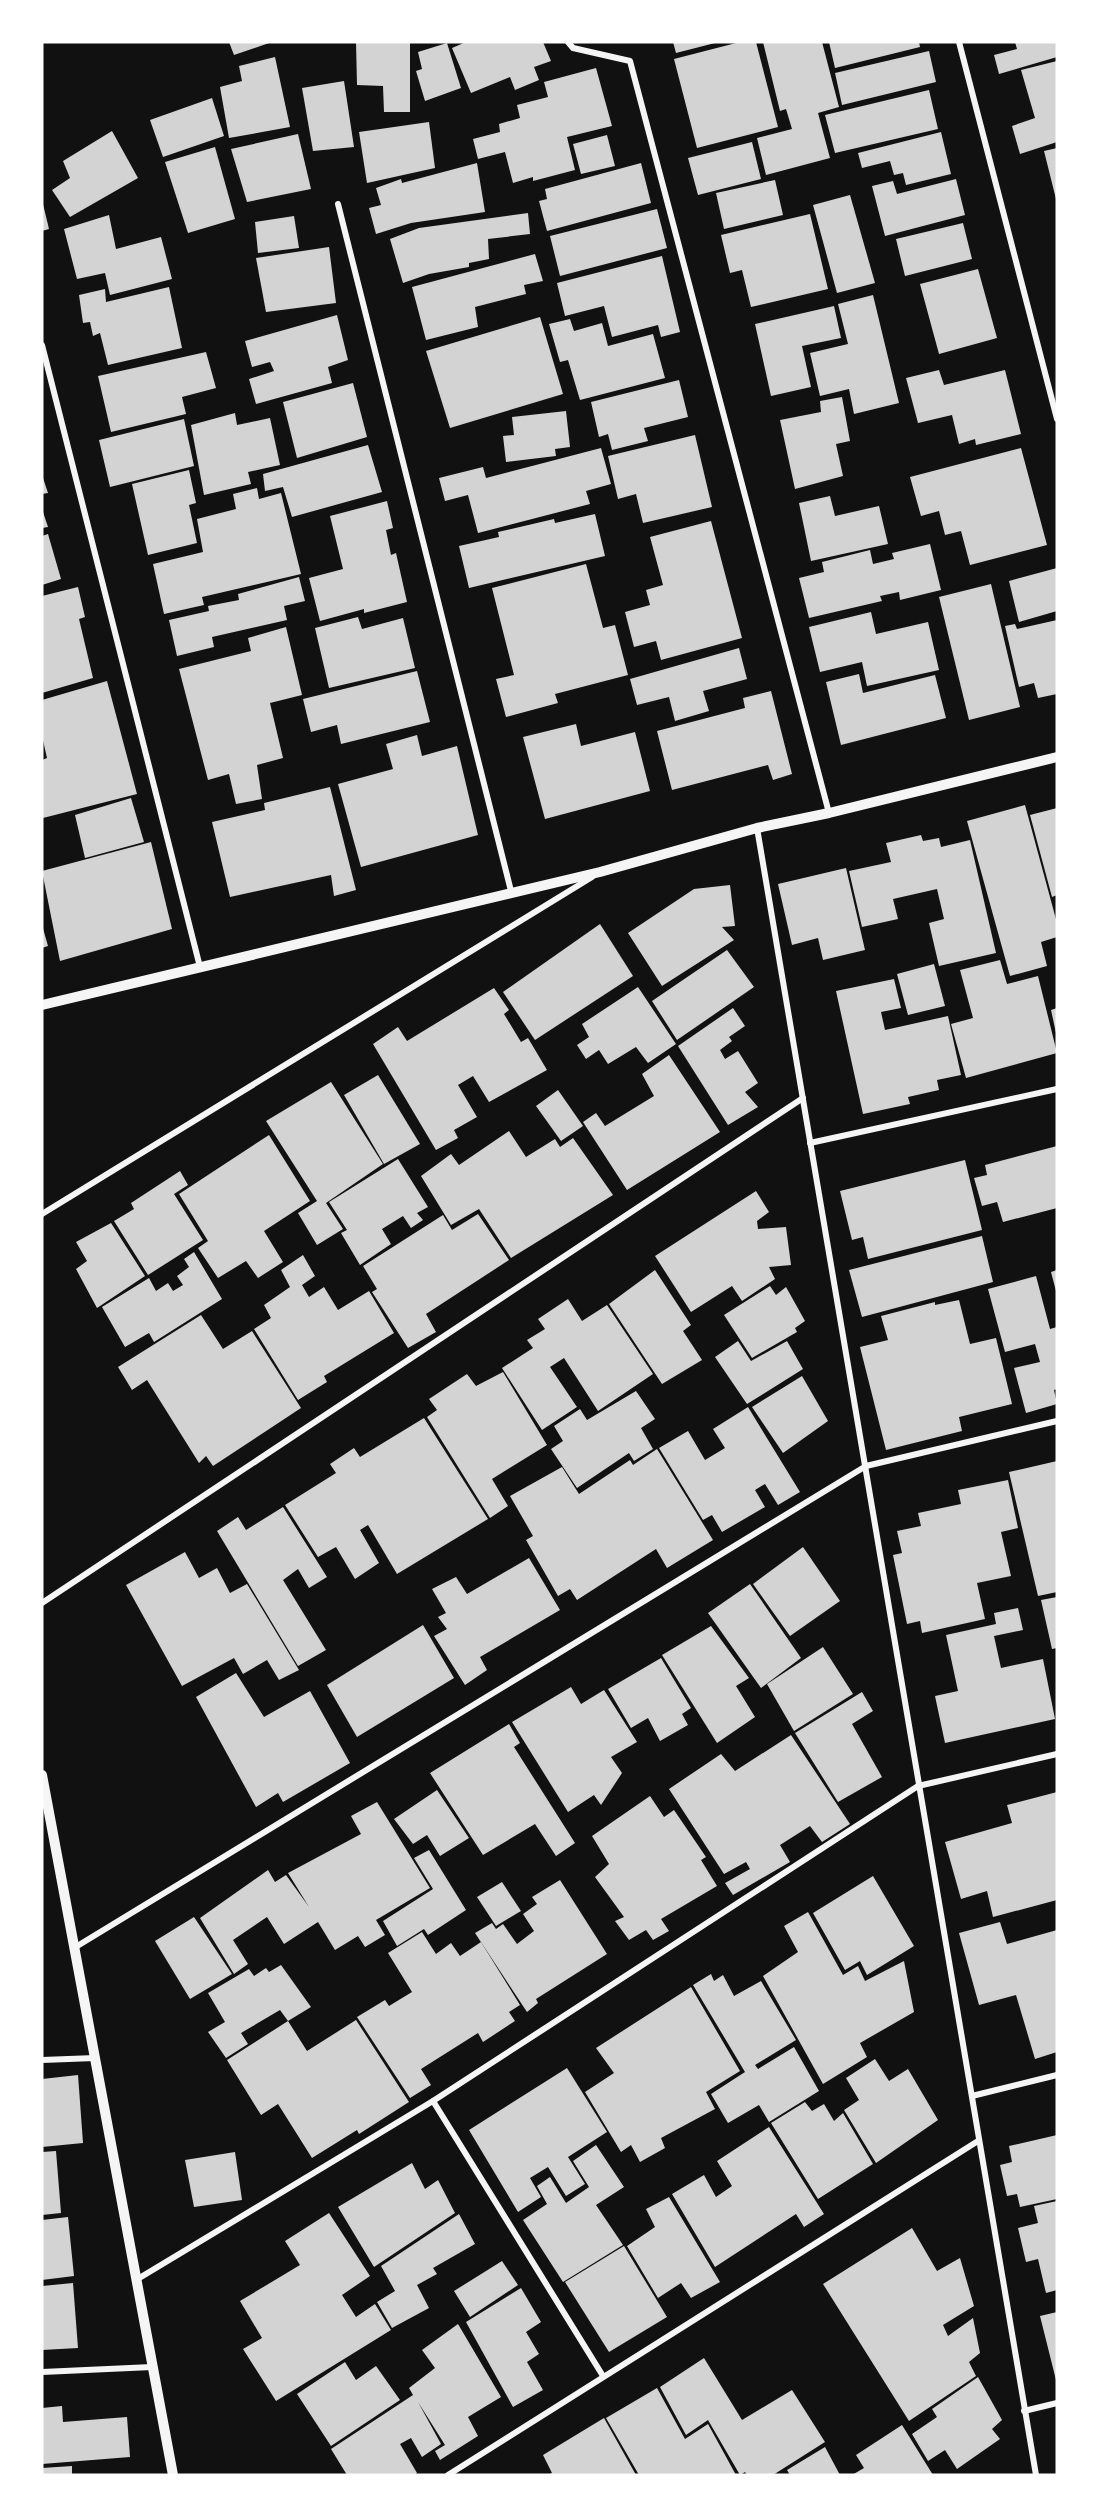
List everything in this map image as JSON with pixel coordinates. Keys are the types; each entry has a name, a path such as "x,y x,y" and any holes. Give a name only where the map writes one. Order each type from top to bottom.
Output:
{"street":[{"path":"568,42 573,48 630,61 829,813"},
{"path":"959,42 1057,419"},
{"path":"338,204 511,891"},
{"path":"42,345 200,967"},
{"path":"42,1005 511,891 600,872 758,828 829,813 1057,757"},
{"path":"758,828 1036,2475"},
{"path":"42,1214 600,872"},
{"path":"810,1143 1057,1089"},
{"path":"42,1603 802,1098"},
{"path":"74,1948 866,1466 1057,1421"},
{"path":"136,2280 433,2101 918,1786 1057,1754"},
{"path":"42,1775 172,2475"},
{"path":"42,2060 95,2058"},
{"path":"972,2096 1057,2075"},
{"path":"433,2101 603,2376"},
{"path":"448,2475 978,2141"},
{"path":"42,2372 152,2367"},
{"path":"1024,2411 1057,2403"}],"building":[{"path":"229,42 272,42 234,55"},
{"path":"356,42 410,42 410,112 384,112 383,86 357,85"},
{"path":"466,42 543,42 551,61 534,67 539,80 515,90 510,77 471,93 452,48"},
{"path":"673,42 715,42 715,43 676,53"},
{"path":"740,42 756,42 778,127 697,148 674,59"},
{"path":"763,42 822,42 839,107 818,113 830,158 766,175 757,138 792,129 786,109 780,111"},
{"path":"829,42 919,42 920,47 835,68"},
{"path":"1015,42 1057,42 1057,57 999,74 994,55 1017,49"},
{"path":"447,43 461,88 425,101 416,71 422,69 418,52"},
{"path":"929,51 936,82 842,105 835,73"},
{"path":"275,57 290,127 229,138 220,87 242,81 239,66"},
{"path":"1057,61 1057,142 1020,154 1012,126 1035,118 1021,70"},
{"path":"596,68 612,126 567,137 575,170 533,181 533,177 513,183 505,152 478,159 473,139 500,132 499,124 520,118 517,105 548,97 544,82"},
{"path":"344,81 354,147 313,151 302,88"},
{"path":"929,90 938,129 835,153 825,115"},
{"path":"212,98 224,136 163,157 150,120"},
{"path":"429,122 435,168 367,183 359,132"},
{"path":"112,131 138,178 70,217 52,190 70,178 63,161"},
{"path":"941,132 951,174 906,185 903,173 894,175 890,161 862,168 858,153"},
{"path":"298,134 311,189 247,202 231,149"},
{"path":"607,135 615,166 581,174 573,144"},
{"path":"752,142 761,179 698,195 688,158"},
{"path":"215,147 235,219 188,233 165,162"},
{"path":"1057,148 1057,199 1056,199 1044,151"},
{"path":"477,163 485,212 411,223 376,234 369,208 381,205 376,188 401,179 402,183"},
{"path":"641,163 651,203 547,231 539,201 547,199 545,189"},
{"path":"956,179 965,215 885,236 872,186 893,181 897,194"},
{"path":"775,180 783,215 724,229 716,193"},
{"path":"850,195 875,283 837,293 813,205"},
{"path":"42,200 49,229 42,231"},
{"path":"657,209 667,248 560,276 550,236"},
{"path":"528,213 530,234 488,239 489,259 469,263 469,267 429,274 403,283 390,239 419,228"},
{"path":"810,214 828,289 751,307 742,270 730,273 721,235"},
{"path":"109,215 116,249 161,237 172,279 110,295 105,273 77,279 64,229"},
{"path":"294,216 299,248 258,253 255,222"},
{"path":"963,223 972,259 905,276 896,239"},
{"path":"329,247 336,303 266,312 256,258"},
{"path":"535,254 543,281 524,285 526,294 475,307 478,327 426,340 412,287"},
{"path":"662,256 680,332 661,337 658,325 612,337 604,306 565,316 557,283"},
{"path":"978,269 997,338 939,354 920,284"},
{"path":"169,287 182,348 108,365 100,333 93,336 90,322 83,323 79,295 105,289 106,302"},
{"path":"873,295 899,403 854,414 849,389 820,396 810,353 848,344 838,304"},
{"path":"834,306 841,338 802,346 811,387 771,396 755,324"},
{"path":"337,315 348,360 328,367 332,383 256,404 249,379 274,371 270,362 252,367 245,341"},
{"path":"540,317 563,394 450,428 426,351"},
{"path":"570,319 574,331 602,323 608,346 653,334 665,378 580,400 568,360 560,362 549,324"},
{"path":"206,352 216,388 182,397 186,414 111,432 98,376"},
{"path":"939,370 944,385 1005,370 1021,434 976,445 975,439 959,444 952,415 918,423 906,378"},
{"path":"679,380 688,417 644,428 648,441 612,450 608,434 599,437 591,402"},
{"path":"353,383 367,437 297,458 283,402"},
{"path":"842,397 850,441 836,444 843,476 795,489 780,420 821,412 820,401"},
{"path":"566,411 570,447 555,449 556,456 506,462 503,436 514,435 512,417"},
{"path":"235,413 237,425 270,418 280,465 248,472 251,484 204,495 191,425"},
{"path":"184,419 194,466 110,487 99,440"},
{"path":"695,435 712,507 643,523 636,494 618,499 608,456"},
{"path":"368,445 382,492 292,517 283,487 265,491 263,474"},
{"path":"601,448 611,484 586,491 590,504 478,533 468,495 445,501 439,478 483,467 486,478"},
{"path":"1021,448 1047,545 970,565 961,531 945,535 939,511 921,516 910,477"},
{"path":"189,470 196,503 189,505 197,543 148,555 132,484"},
{"path":"42,475 48,493 42,494"},
{"path":"257,488 259,499 281,493 301,574 202,597 204,605 164,614 153,564 203,552 197,519 236,509 233,494"},
{"path":"830,496 835,516 879,506 888,544 811,561 799,503"},
{"path":"387,501 393,528 386,530 391,555 396,553 407,602 364,613 364,609 320,621 309,578 343,569 330,516"},
{"path":"42,509 48,527 42,528"},
{"path":"595,514 605,556 469,588 459,546 499,537 498,532 554,519 555,523"},
{"path":"711,521 742,638 661,660 656,641 634,647 625,612 650,605 646,590 663,585 650,537"},
{"path":"48,534 61,579 42,585 42,536"},
{"path":"930,544 941,590 900,600 899,592 880,596 882,601 809,618 799,578 824,572 822,562 870,550 873,564 894,559 892,553"},
{"path":"586,564 603,628 615,625 628,675 555,694 558,703 506,717 496,679 514,675 492,588"},
{"path":"1057,568 1057,611 1019,622 1009,581"},
{"path":"299,577 305,601 284,606 287,620 212,637 214,647 177,656 169,620 209,611 208,606 239,600 238,594"},
{"path":"991,584 1020,707 969,720 939,597"},
{"path":"78,587 85,617 79,619 93,678 42,693 42,596"},
{"path":"871,612 876,634 928,622 939,670 867,686 862,662 820,672 809,627"},
{"path":"358,617 362,629 403,618 415,668 329,688 315,628"},
{"path":"1057,620 1057,694 1038,698 1034,683 1019,687 1005,626 1015,624 1017,629"},
{"path":"286,627 302,695 270,703 283,758 257,765 262,799 236,804 229,774 208,780 179,669 251,651 248,638"},
{"path":"739,648 747,679 703,691 709,711 675,721 669,697 637,705 630,679"},
{"path":"417,671 430,722 341,744 337,725 311,732 303,699"},
{"path":"859,674 863,693 935,675 946,718 841,745 826,682"},
{"path":"107,681 137,794 43,818 42,760 47,758 42,736 42,700"},
{"path":"771,691 792,774 773,780 768,765 672,790 657,731 745,708 743,698"},
{"path":"576,724 581,746 635,732 650,791 545,819 523,737"},
{"path":"417,735 422,756 457,746 478,835 361,867 338,784 393,769 386,744"},
{"path":"330,787 356,890 334,896 331,875 230,897 212,822 265,810 264,803"},
{"path":"131,798 144,842 85,858 75,815"},
{"path":"1025,805 1057,923 1057,937 1041,942 1047,966 1010,976 967,821"},
{"path":"1057,808 1057,895 1052,897 1030,815"},
{"path":"921,835 923,841 939,838 941,847 970,840 996,953 939,966 929,923 944,919 937,889 893,899 898,919 862,927 849,871 891,862 886,843"},
{"path":"151,842 172,929 60,961 42,871"},
{"path":"846,868 865,950 823,960 818,938 792,945 778,884"},
{"path":"730,885 735,926 722,927 734,940 662,986 628,933 694,889"},
{"path":"600,924 633,976 535,1040 503,992"},
{"path":"42,925 48,946 42,948"},
{"path":"727,950 754,987 677,1040 652,1001"},
{"path":"1000,960 1007,984 1038,976 1057,1053 966,1078 951,1024 973,1018 960,970"},
{"path":"934,964 945,1006 908,1015 897,974"},
{"path":"894,979 901,1008 881,1012 885,1030 948,1016 961,1075 937,1080 939,1090 908,1097 910,1104 863,1114 836,991"},
{"path":"638,987 676,1044 648,1063 636,1047 608,1064 599,1050 586,1059 577,1045 589,1037 582,1024"},
{"path":"494,988 509,1010 504,1014 521,1042 528,1038 547,1070 489,1102 473,1076 458,1085 477,1117 454,1130 458,1138 436,1150 373,1044 398,1027 407,1041"},
{"path":"733,1008 745,1026 729,1037 732,1041 720,1050 725,1059 738,1051 758,1083 745,1092 758,1107 728,1125 678,1046"},
{"path":"1057,1008 1057,1033 1056,1033 1051,1010"},
{"path":"669,1055 720,1132 627,1190 583,1122 596,1113 605,1126 654,1096 642,1074"},
{"path":"378,1075 420,1144 384,1164 344,1095"},
{"path":"331,1082 383,1164 326,1203 343,1229 317,1245 298,1213 317,1201 266,1121"},
{"path":"558,1090 583,1126 561,1141 536,1106"},
{"path":"509,1131 526,1157 555,1139 560,1147 573,1138 613,1195 511,1258 479,1209 451,1225 421,1176 451,1154 459,1165"},
{"path":"269,1135 310,1201 264,1231 283,1262 258,1278 246,1261 218,1278 198,1248 208,1241 179,1194"},
{"path":"1057,1146 1057,1208 1003,1222 997,1202 982,1206 974,1178 987,1175 985,1165"},
{"path":"398,1159 428,1207 417,1213 423,1220 411,1228 403,1216 382,1229 391,1244 360,1265 341,1233 347,1230 329,1202"},
{"path":"965,1160 982,1230 868,1259 863,1237 852,1240 840,1191"},
{"path":"180,1171 188,1185 174,1194 203,1240 148,1275 114,1221 134,1209 131,1203"},
{"path":"756,1191 769,1212 757,1221 758,1229 786,1227 791,1265 769,1267 775,1279 742,1301 732,1286 691,1312 655,1256"},
{"path":"478,1214 509,1260 426,1314 436,1332 408,1348 372,1292 377,1289 363,1266 443,1215 452,1230"},
{"path":"111,1223 145,1276 97,1308 76,1269 87,1261 76,1242"},
{"path":"982,1236 993,1282 862,1317 849,1270"},
{"path":"194,1252 222,1299 154,1342 149,1333 125,1347 102,1307 149,1278 156,1291 168,1283 173,1291 183,1285 177,1276 189,1267 184,1259"},
{"path":"303,1255 315,1276 302,1285 309,1297 324,1287 338,1310 369,1291 394,1333 324,1376 327,1382 298,1400 254,1329 271,1318 264,1305 290,1287 281,1270"},
{"path":"655,1270 691,1325 683,1331 702,1360 662,1384 609,1304"},
{"path":"1057,1270 1057,1291 1056,1291 1051,1272"},
{"path":"1036,1276 1050,1329 1057,1327 1057,1389 1054,1390 1057,1404 1026,1413 1014,1368 1040,1362 1035,1344 1005,1352 988,1289"},
{"path":"770,1286 776,1295 786,1287 805,1321 795,1328 797,1332 752,1358 724,1315"},
{"path":"568,1299 582,1321 607,1305 653,1374 598,1411 564,1358 550,1367 577,1407 542,1430 502,1368 533,1348 527,1340 545,1329 538,1319"},
{"path":"959,1300 970,1344 996,1338 1012,1404 959,1417 962,1431 886,1450 860,1347 888,1340 881,1316 935,1302 935,1305"},
{"path":"201,1315 223,1349 252,1331 301,1408 213,1466 206,1456 199,1463 147,1380 132,1390 118,1367"},
{"path":"738,1341 751,1361 787,1341 803,1369 747,1404 715,1357"},
{"path":"503,1372 547,1445 492,1479 508,1506 490,1518 427,1417 437,1410 429,1399 467,1374 476,1386"},
{"path":"802,1376 828,1421 783,1453 752,1407"},
{"path":"636,1391 655,1419 641,1428 653,1449 634,1461 629,1453 577,1488 551,1449 563,1441 554,1426 580,1409 587,1420"},
{"path":"748,1407 800,1492 778,1505 765,1484 755,1490 765,1507 722,1532 712,1515 703,1520 659,1448 688,1431 705,1460 725,1448 713,1429"},
{"path":"424,1418 488,1519 397,1574 368,1525 360,1530 379,1563 355,1579 336,1547 318,1557 285,1505 336,1473 330,1464 354,1448 360,1457"},
{"path":"657,1449 713,1540 667,1568 656,1549 577,1600 570,1589 558,1596 526,1540 533,1536 510,1496 562,1467 579,1494 630,1460 633,1465"},
{"path":"1057,1461 1057,1592 1038,1596 1009,1472"},
{"path":"1008,1480 1018,1528 1001,1532 1011,1576 977,1583 985,1619 922,1633 920,1621 907,1624 893,1555 902,1553 897,1531 921,1526 918,1513 961,1504 958,1490"},
{"path":"283,1507 327,1577 309,1588 298,1569 283,1580 326,1650 298,1666 217,1531 238,1517 246,1530"},
{"path":"803,1547 840,1601 790,1636 753,1584"},
{"path":"185,1552 199,1578 217,1568 230,1593 247,1584 299,1670 279,1680 267,1660 243,1674 234,1658 182,1686 126,1585"},
{"path":"529,1558 560,1610 480,1657 487,1670 465,1685 434,1636 447,1629 438,1617 446,1613 432,1589 456,1577 467,1594"},
{"path":"750,1584 801,1658 761,1688 708,1613"},
{"path":"1057,1597 1057,1648 1052,1649 1041,1600"},
{"path":"1018,1608 1023,1630 994,1636 1001,1668 1043,1659 1055,1719 945,1743 935,1696 958,1691 946,1635 996,1624 994,1613"},
{"path":"423,1625 454,1678 357,1737 327,1685"},
{"path":"711,1626 749,1678 736,1686 755,1717 717,1743 662,1655"},
{"path":"823,1647 853,1694 794,1731 767,1684"},
{"path":"661,1658 691,1708 682,1714 688,1725 660,1741 648,1718 631,1728 608,1689"},
{"path":"236,1673 264,1717 310,1691 350,1763 283,1802 278,1793 256,1807 196,1697"},
{"path":"571,1687 581,1704 604,1690 637,1742 611,1757 622,1773 601,1805 594,1795 568,1812 512,1722"},
{"path":"862,1692 873,1711 852,1724 882,1777 838,1802 795,1733"},
{"path":"509,1724 520,1743 514,1747 575,1843 556,1856 535,1824 483,1855 430,1773"},
{"path":"791,1735 850,1824 822,1842 810,1826 780,1845 790,1862 733,1895 725,1883 750,1869 746,1862 724,1874 669,1789 721,1754 735,1771"},
{"path":"437,1790 469,1838 440,1856 427,1835 413,1844 394,1819"},
{"path":"1057,1792 1057,1900 993,1917 987,1891 961,1899 945,1842 1012,1823 1007,1805"},
{"path":"650,1796 664,1817 674,1810 706,1857 701,1860 717,1886 661,1919 669,1931 653,1940 646,1930 629,1940 615,1921 624,1917 595,1877 609,1864 592,1836"},
{"path":"377,1802 430,1888 376,1920 385,1935 365,1947 358,1936 335,1950 318,1922 284,1944 267,1917 233,1940 248,1964 234,1974 200,1918 268,1870 275,1882 286,1875 309,1907 288,1873 361,1834 351,1816"},
{"path":"429,1850 466,1910 428,1935 424,1929 397,1946 383,1921 433,1889 414,1858"},
{"path":"873,1876 914,1946 867,1975 860,1961 845,1970 813,1913"},
{"path":"560,1880 607,1954 536,1999 538,2003 527,2012 475,1933 492,1923 496,1929 503,1924 517,1944 534,1931 523,1914 537,1904 532,1897"},
{"path":"502,1882 521,1911 496,1926 477,1897"},
{"path":"808,1912 843,1975 858,1966 865,1981 904,1961 914,2012 860,2043 867,2057 823,2084 763,1976 798,1952 784,1926"},
{"path":"194,1917 232,1974 190,1999 155,1941"},
{"path":"1000,1922 1007,1944 1057,1930 1057,2052 1035,2059 1016,1995 979,2005 959,1933"},
{"path":"422,1932 436,1954 451,1943 460,1956 481,1942 520,2005 509,2012 515,2021 483,2042 478,2033 421,2069 431,2085 410,2098 357,2017 385,2000 389,2006 412,1992 388,1953"},
{"path":"281,1965 311,2007 288,2021 280,2010 241,2033 248,2044 226,2058 208,2032 225,2022 208,1993 249,1969 254,1976 266,1968 269,1972"},
{"path":"711,1974 714,1981 723,1975 734,1996 761,1981 796,2040 755,2065 758,2069 794,2047 819,2091 769,2122 759,2105 728,2123 711,2094 745,2072 693,1985"},
{"path":"691,1987 740,2071 706,2092 715,2109 661,2138 665,2148 640,2162 631,2145 621,2152 585,2092 614,2073 596,2048"},
{"path":"356,2020 409,2102 359,2134 357,2130 312,2158 278,2104 261,2115 227,2060 288,2021 307,2051"},
{"path":"875,2059 889,2081 908,2069 938,2120 876,2163 844,2110 859,2100 846,2078"},
{"path":"567,2068 607,2132 568,2157 585,2184 566,2196 548,2167 530,2178 541,2197 518,2212 469,2130"},
{"path":"78,2075 83,2143 42,2147 42,2079"},
{"path":"805,2102 812,2111 824,2104 834,2121 843,2113 873,2164 818,2199 771,2123"},
{"path":"769,2127 824,2214 804,2227 796,2214 715,2267 672,2194 704,2175 716,2197 732,2186 717,2161"},
{"path":"1057,2135 1057,2199 1020,2207 1017,2194 1007,2196 1000,2165 1012,2162 1009,2146"},
{"path":"596,2145 624,2187 596,2205 623,2245 563,2282 523,2220 547,2204 537,2186 550,2177 566,2203 589,2187 573,2161"},
{"path":"56,2151 61,2213 42,2215 42,2152"},
{"path":"235,2152 242,2200 194,2207 185,2160"},
{"path":"412,2163 425,2189 438,2180 455,2213 374,2267 338,2207"},
{"path":"669,2197 720,2282 691,2298 681,2283 658,2298 627,2246 655,2227 646,2209"},
{"path":"1057,2201 1057,2290 1046,2293 1038,2259 1026,2262 1018,2228 1038,2223 1034,2206"},
{"path":"329,2213 370,2276 342,2295 356,2317 375,2304 391,2330 276,2401 243,2349 262,2338 240,2301 300,2265 285,2241"},
{"path":"459,2214 475,2244 433,2268 437,2274 417,2285 429,2308 392,2328 377,2302 395,2291 381,2266"},
{"path":"68,2217 74,2276 42,2280 42,2220"},
{"path":"912,2228 937,2271 960,2258 974,2306 943,2325 948,2336 973,2318 980,2353 969,2362 976,2376 909,2421 823,2284"},
{"path":"624,2246 667,2317 609,2352 565,2282"},
{"path":"502,2261 518,2285 470,2317 454,2291"},
{"path":"73,2283 78,2348 42,2350 42,2286"},
{"path":"521,2288 541,2322 526,2332 539,2354 527,2362 543,2390 513,2407 466,2322"},
{"path":"1057,2312 1057,2380 1056,2380 1040,2316"},
{"path":"458,2324 501,2397 468,2417 478,2436 440,2460 435,2451 445,2445 418,2402 441,2444 422,2457 411,2438 400,2444 417,2473 414,2475 347,2475 331,2449 413,2395 409,2388 435,2368 422,2350"},
{"path":"704,2358 742,2420 792,2390 825,2442 773,2475 747,2475 745,2472 740,2475 708,2420 686,2435 660,2387"},
{"path":"345,2362 356,2380 376,2366 400,2400 331,2446 297,2394"},
{"path":"978,2377 1002,2420 992,2429 1000,2439 957,2469 945,2450 928,2461 912,2434 937,2417 932,2409"},
{"path":"657,2388 685,2439 708,2424 736,2475 639,2475 606,2418"},
{"path":"62,2406 63,2422 127,2417 130,2457 42,2464 42,2408"},
{"path":"604,2418 636,2475 548,2475 552,2473 543,2455"},
{"path":"902,2425 933,2475 852,2475 864,2468 856,2455"},
{"path":"825,2447 840,2475 790,2475 787,2470"},
{"path":"72,2466 72,2475 42,2475 42,2468"}]}
